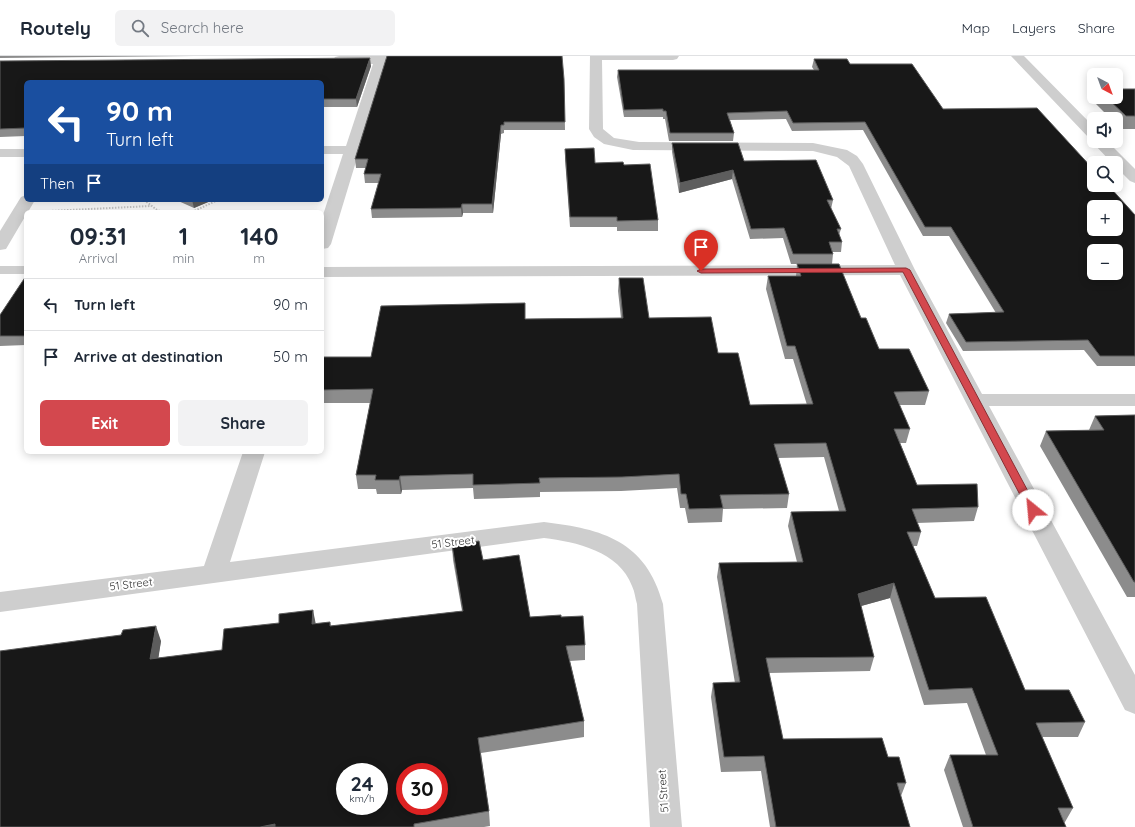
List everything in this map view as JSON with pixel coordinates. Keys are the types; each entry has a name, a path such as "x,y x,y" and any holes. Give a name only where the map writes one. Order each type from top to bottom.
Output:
{"street":[{"path":"673,56 596,56 596,129 598,134 604,139 614,143 639,146 812,147 845,154 856,164 906,270 1135,702"},
{"path":"1017,56 1087,128"},
{"path":"324,238 381,58 325,60"},
{"path":"1106,148 1135,178"},
{"path":"324,150 352,150"},
{"path":"0,153 24,153"},
{"path":"0,245 26,202"},
{"path":"324,272 906,270"},
{"path":"974,400 1135,400"},
{"path":"214,574 253,454"},
{"name":"51 Street","path":"0,602 544,530 570,533 594,539 615,550 633,566 645,584 650,604 666,827"}],"lane":[{"path":"0,270 24,270"}],"path":[{"path":"146,202 160,210"},
{"path":"196,210 214,202"},
{"path":"69,210 151,206"}],"building":[{"path":"387,56 562,56 565,122 504,122 504,125 501,125 492,204 462,204 461,208 371,209 381,174 364,174 368,159 355,159"},
{"path":"370,58 356,99 324,99 324,80 24,80 24,128 0,129 0,61"},
{"path":"814,59 847,59 850,64 912,64 943,109 1037,108 1087,162 1087,192 1114,192 1122,200 1087,200 1087,236 1123,236 1123,202 1135,215 1135,356 1100,356 1088,340 966,342 949,314 1004,312 951,227 925,227 865,122 793,123 787,111 727,113 734,133 670,133 666,111 663,111 663,109 624,110 618,70 819,70"},
{"path":"1123,89 1135,89 1135,116 1126,116 1113,104 1123,104"},
{"path":"672,143 738,143 744,161 816,160 833,200 827,200 841,229 837,229 842,242 829,242 833,254 793,254 784,228 751,229 733,170 680,183"},
{"path":"594,148 595,163 623,162 624,165 650,164 658,220 617,221 617,217 570,217 565,149"},
{"path":"797,264 839,264 861,318 866,318 879,349 909,349 929,391 894,392 910,429 894,429 917,485 977,484 978,507 912,509 921,532 907,532 935,598 986,597 1025,690 1069,690 1085,722 1036,723 1073,808 1058,808 1066,827 973,827 950,755 998,755 972,688 929,690 894,583 858,594 874,657 766,658 783,739 882,738 888,757 899,757 906,783 897,783 910,827 776,827 764,756 724,757 713,683 740,682 719,563 803,562 791,512 846,511 826,443 774,444 789,494 720,495 723,508 689,509 686,494 681,494 679,474 622,477 539,478 540,483 473,485 473,474 400,476 399,480 375,480 376,475 356,475 373,389 324,390 324,357 371,357 381,306 525,303 525,319 623,318 619,278 643,278 649,318 711,317 718,353 738,353 750,405 813,404 795,346 787,346 768,276 801,276"},
{"path":"24,279 24,336 0,336 0,315"},
{"path":"1135,415 1134,582 1046,431 1104,430 1095,416"},
{"path":"479,541 483,560 519,555 530,617 561,615 561,617 583,616 585,645 566,646 584,721 478,738 489,811 414,824 414,827 275,827 275,824 260,827 0,827 0,651 121,635 123,630 156,626 150,659 222,650 224,629 279,623 279,614 313,610 312,624 330,622 330,626 463,611 452,545"}],"route":[{"path":"701,271 906,270 1033,510"}]}
